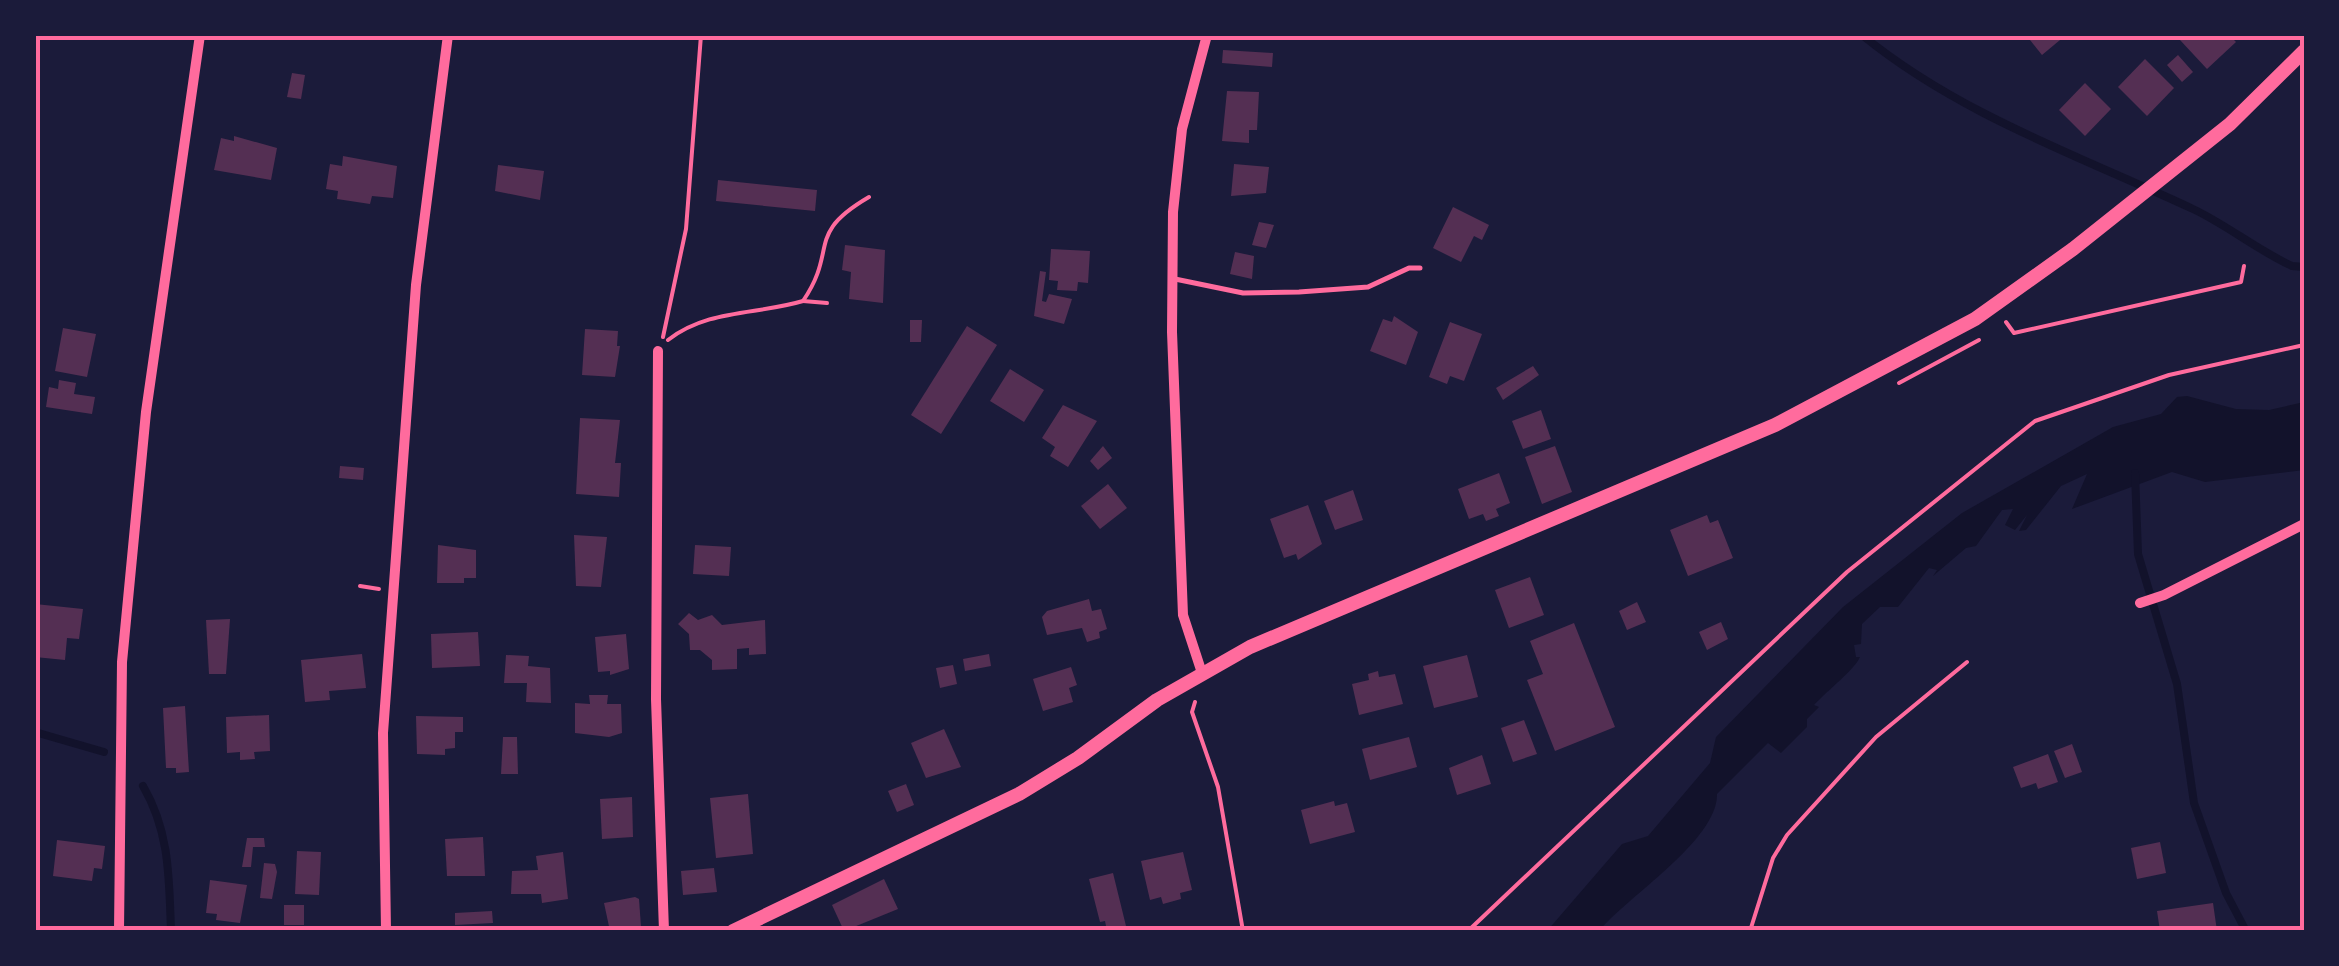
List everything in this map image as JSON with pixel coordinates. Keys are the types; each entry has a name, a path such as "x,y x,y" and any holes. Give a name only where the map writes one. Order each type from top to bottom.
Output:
{"street":[{"path":"119,931 122,662 146,412 200,35"},
{"path":"386,931 383,734 416,285 448,35"},
{"path":"1202,673 1183,615 1172,279 1173,212 1182,129 1207,35"},
{"path":"733,931 1019,794 1202,673 1289,628 1775,425 1975,319 2230,124 2304,51"},
{"path":"658,350 656,699 664,931"},
{"path":"2140,603 2164,596 2304,524"}],"lane":[{"path":"1172,279 1242,294 1299,292 1368,287 1409,268 1420,268"}],"path":[{"path":"658,350 669,319 686,229 702,35"},
{"path":"803,301 814,284 826,230 838,216 870,197"},
{"path":"2006,322 2014,333 2240,282 2244,266"},
{"path":"658,350 688,324 803,301 828,304"},
{"path":"1468,931 1848,572 2035,421 2169,374 2304,345"},
{"path":"1750,931 1773,858 1787,835 1876,737 1967,662"},
{"path":"1202,673 1192,712 1218,786 1243,931"}],"shaded area":[{"path":"2177,397 2236,409 2269,410 2304,402 2304,470 2205,482 2172,472 2072,509 2087,474 2061,486 2026,530 2019,531 2027,515 2015,530 2005,525 2013,509 2002,510 1976,546 1966,548 1933,576 1937,570 1929,568 1898,607 1880,607 1862,624 1861,644 1854,645 1856,657 1860,657 1814,705 1819,707 1807,719 1807,727 1781,753 1768,743 1717,794 1703,830 1669,867 1599,931 1547,931 1622,844 1648,836 1710,763 1716,737 1843,607 1962,513 2113,427 2161,414"}],"building":[{"path":"2026,35 2066,35 2042,55"},
{"path":"2187,35 2229,35 2236,42 2207,69 2180,40"},
{"path":"1223,50 1273,53 1272,67 1222,63"},
{"path":"2178,55 2193,72 2182,82 2167,65"},
{"path":"2145,59 2174,88 2147,116 2118,87"},
{"path":"292,73 305,75 301,99 287,97"},
{"path":"2085,83 2111,109 2085,136 2059,110"},
{"path":"1227,91 1259,92 1257,130 1249,130 1249,143 1222,141"},
{"path":"234,136 277,148 271,180 214,170 221,138 234,141"},
{"path":"343,156 397,166 393,198 372,196 370,204 337,199 338,191 326,189 330,164 342,166"},
{"path":"1234,164 1269,167 1266,193 1231,196"},
{"path":"498,165 544,171 540,200 495,191"},
{"path":"718,180 817,190 815,211 716,201"},
{"path":"1453,207 1489,225 1482,240 1474,236 1461,262 1433,248"},
{"path":"1259,222 1274,225 1266,248 1252,245"},
{"path":"845,245 885,250 883,303 849,299 851,272 842,270"},
{"path":"1051,249 1090,251 1088,283 1078,282 1077,291 1057,290 1058,281 1049,280"},
{"path":"1235,252 1254,256 1252,279 1230,274"},
{"path":"1040,271 1046,272 1042,301 1046,302 1049,294 1072,299 1064,324 1034,316"},
{"path":"1394,316 1418,332 1406,365 1370,351 1383,319 1392,322"},
{"path":"910,320 922,320 921,342 910,342"},
{"path":"1450,322 1482,334 1464,381 1450,376 1447,384 1429,377"},
{"path":"967,326 997,345 941,434 911,415"},
{"path":"63,328 96,334 87,377 55,371"},
{"path":"585,329 618,331 615,377 582,375"},
{"path":"1533,366 1539,375 1503,400 1496,388"},
{"path":"1010,369 1044,390 1024,422 990,401"},
{"path":"59,380 76,383 74,394 95,397 92,414 46,407 49,387 58,389"},
{"path":"1063,405 1097,421 1068,467 1050,456 1055,447 1042,438"},
{"path":"1541,410 1551,439 1523,449 1512,421"},
{"path":"580,418 620,420 615,463 621,463 619,497 576,494"},
{"path":"1103,446 1112,458 1098,470 1090,461"},
{"path":"1555,446 1572,492 1542,504 1525,457"},
{"path":"340,466 364,468 363,480 339,478"},
{"path":"1499,473 1510,503 1496,509 1499,516 1486,521 1483,514 1469,519 1458,489"},
{"path":"1108,484 1127,508 1100,529 1081,506"},
{"path":"1353,490 1363,520 1335,530 1324,501"},
{"path":"1308,505 1322,544 1298,560 1296,554 1284,558 1270,519"},
{"path":"1707,515 1710,523 1718,520 1733,558 1688,576 1670,530"},
{"path":"574,535 607,537 601,587 576,586"},
{"path":"438,545 476,550 476,578 464,578 464,583 437,583"},
{"path":"695,545 731,547 729,576 693,574"},
{"path":"1530,577 1544,615 1509,628 1495,590"},
{"path":"1089,599 1092,611 1101,609 1107,629 1099,632 1100,638 1087,642 1082,628 1047,635 1042,617 1047,611"},
{"path":"1637,602 1646,622 1627,630 1619,611"},
{"path":"35,604 83,609 79,639 67,638 65,660 35,657"},
{"path":"689,613 698,620 712,615 722,625 765,620 766,654 749,655 749,648 737,649 737,669 712,670 712,660 700,650 690,650 689,634 678,624"},
{"path":"230,619 226,674 209,674 206,620"},
{"path":"1721,622 1728,639 1707,650 1699,632"},
{"path":"1574,623 1615,727 1555,751 1527,680 1543,674 1530,641"},
{"path":"478,632 480,666 432,668 431,634"},
{"path":"626,634 629,669 610,675 610,671 598,672 595,637"},
{"path":"362,654 366,688 329,691 330,700 305,702 301,660"},
{"path":"989,654 991,666 965,671 963,659"},
{"path":"506,655 529,656 528,666 550,668 551,703 526,702 527,683 504,683"},
{"path":"1467,655 1478,697 1434,708 1423,666"},
{"path":"953,665 957,684 940,688 936,668"},
{"path":"1071,667 1077,685 1069,688 1073,702 1043,711 1033,679"},
{"path":"1378,671 1379,677 1395,674 1403,704 1359,715 1352,684 1369,680 1368,674"},
{"path":"589,695 608,695 607,704 621,704 622,733 609,737 575,733 575,703 590,704"},
{"path":"185,706 189,772 176,773 176,768 166,768 163,708"},
{"path":"269,715 270,751 254,752 255,759 240,760 240,752 227,753 226,717"},
{"path":"416,716 463,717 463,732 455,732 455,748 445,749 445,755 417,754"},
{"path":"1524,720 1537,754 1513,762 1501,728"},
{"path":"944,729 961,767 926,778 911,743"},
{"path":"503,737 517,737 518,774 501,774"},
{"path":"1409,737 1417,767 1370,780 1362,749"},
{"path":"2072,744 2082,772 2065,778 2054,751"},
{"path":"2048,754 2058,782 2038,789 2036,783 2021,788 2013,767"},
{"path":"1482,755 1491,784 1457,795 1449,768"},
{"path":"906,784 914,805 897,812 888,791"},
{"path":"748,794 753,854 716,858 710,798"},
{"path":"632,797 633,837 602,839 600,799"},
{"path":"1334,801 1335,806 1347,803 1355,832 1310,844 1301,810"},
{"path":"483,837 485,876 447,876 445,839"},
{"path":"247,838 264,838 265,847 253,847 251,867 242,867"},
{"path":"57,840 105,846 102,869 94,868 92,881 53,876"},
{"path":"2160,842 2166,873 2137,879 2131,848"},
{"path":"297,851 321,852 319,895 295,894"},
{"path":"563,852 568,899 542,903 541,894 511,894 512,871 538,870 536,856"},
{"path":"1183,852 1192,890 1180,893 1181,899 1163,904 1161,897 1150,900 1141,861"},
{"path":"264,863 275,864 277,872 272,899 260,898"},
{"path":"714,868 717,892 683,895 681,871"},
{"path":"1113,873 1126,926 1107,931 1105,921 1100,922 1089,879"},
{"path":"884,879 898,909 844,931 832,905"},
{"path":"210,880 247,885 240,923 216,920 217,914 206,913"},
{"path":"639,899 641,927 610,931 604,903"},
{"path":"2213,903 2217,931 2160,931 2157,911"},
{"path":"284,905 304,905 304,925 284,925"},
{"path":"492,911 493,923 455,925 455,913"}],"waterway":[{"path":"1862,35 1980,111 2193,209 2292,266 2304,267"},
{"path":"2135,473 2138,554 2177,684 2194,803 2226,893 2246,931"},
{"path":"35,732 104,752"},
{"path":"143,786 163,838 171,931"}]}
